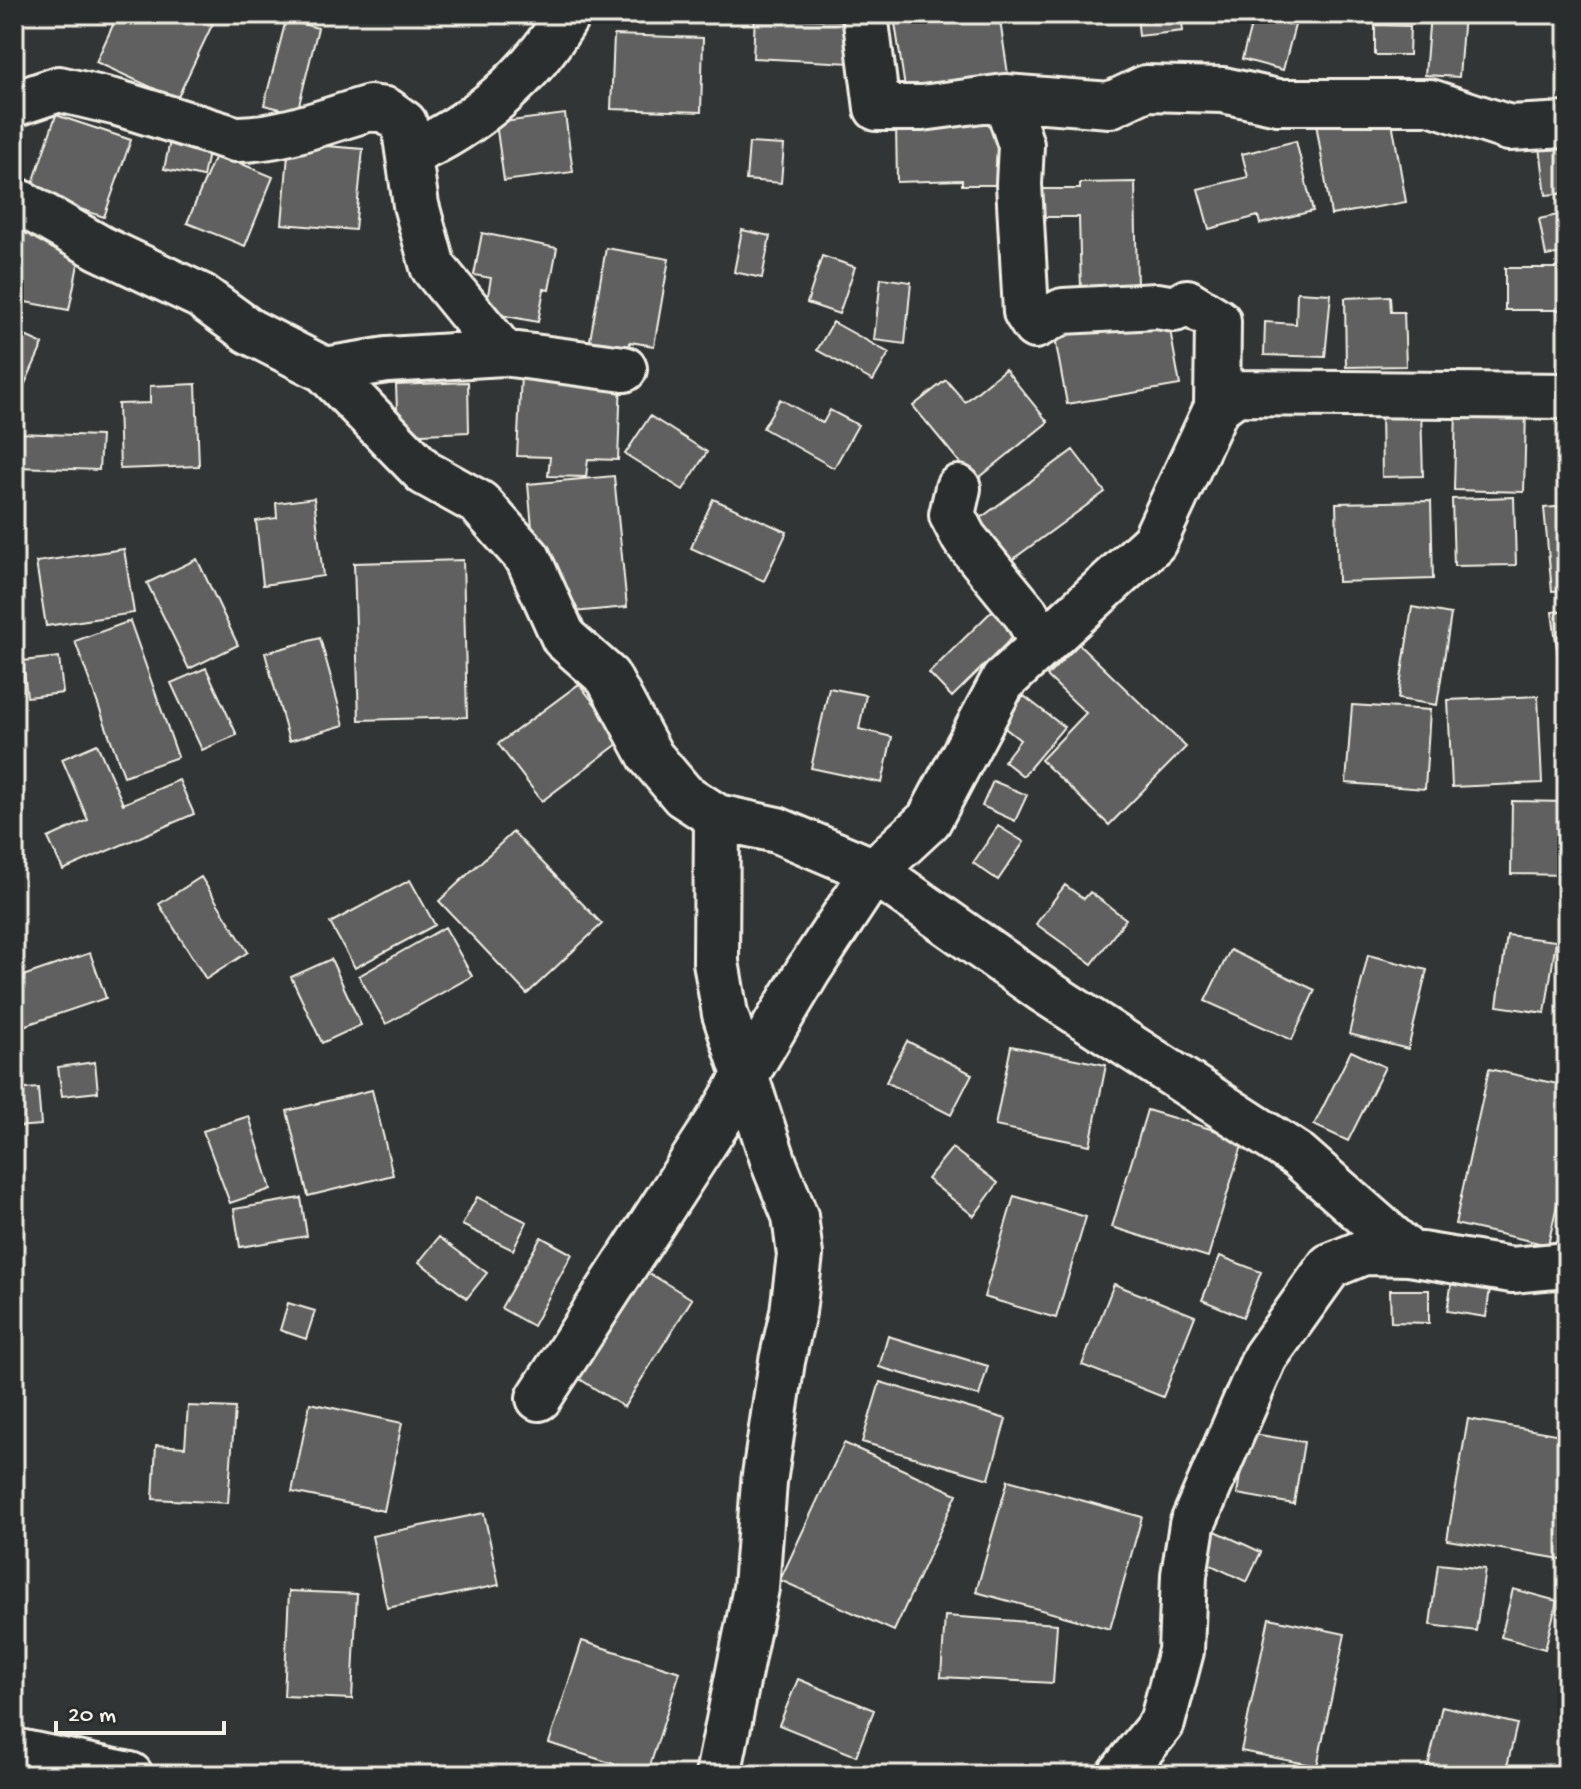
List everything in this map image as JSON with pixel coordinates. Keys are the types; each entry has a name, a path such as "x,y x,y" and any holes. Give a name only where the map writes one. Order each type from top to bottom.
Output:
{"street":[{"path":"409,154 438,142 528,71 568,14"},
{"path":"865,14 877,108 922,108 1005,97 1110,105 1146,88 1223,90 1278,102 1430,102 1509,128 1567,125"},
{"path":"14,104 59,89 118,103 235,139 275,135 370,108 386,110 404,123 416,205 433,267 503,353"},
{"path":"539,1398 874,871 929,820 1003,681 1154,542 1217,407 1218,321 1187,302 1175,309 1157,306 1063,311 1035,326 1026,312 1019,184 1021,145 1005,97"},
{"path":"14,199 100,248 201,296 249,331 325,370 425,473 479,503 528,558 564,638 608,677 651,757 683,795 717,817 777,830 874,871 1043,990 1299,1156 1409,1253"},
{"path":"325,370 387,360 503,353 624,369"},
{"path":"1217,407 1236,393 1567,396"},
{"path":"958,488 952,515 964,538 1026,614 1043,645"},
{"path":"717,817 716,962 725,1014 775,1166 795,1216 800,1255 764,1482 756,1588 718,1775"},
{"path":"1120,1775 1162,1723 1181,1651 1184,1575 1192,1525 1265,1357 1330,1266 1364,1252 1409,1253 1512,1270 1567,1265"},
{"path":"14,1751 130,1775"}],"building":[{"path":"118,14 194,14 213,23 177,99 96,62"},
{"path":"959,14 999,14 1008,74 905,88 895,23"},
{"path":"1091,14 1128,14 1092,19"},
{"path":"1137,14 1181,14 1183,31 1139,36"},
{"path":"1254,14 1298,14 1283,70 1242,59"},
{"path":"1430,14 1464,14 1459,77 1425,75"},
{"path":"755,16 854,21 851,63 753,58"},
{"path":"286,20 318,28 297,113 264,105"},
{"path":"1375,25 1410,26 1409,55 1375,55"},
{"path":"614,35 703,38 701,112 611,109"},
{"path":"999,108 1001,185 962,185 962,180 897,182 896,124"},
{"path":"1390,110 1406,202 1331,215 1316,123"},
{"path":"565,114 573,172 504,181 496,123"},
{"path":"56,115 131,140 104,217 30,192"},
{"path":"173,127 212,134 203,177 164,169"},
{"path":"1567,136 1567,193 1546,195 1539,139"},
{"path":"1296,141 1313,211 1260,224 1258,216 1209,229 1198,189 1248,177 1242,154"},
{"path":"289,143 363,149 355,230 282,224"},
{"path":"749,143 784,145 781,183 746,180"},
{"path":"216,153 273,177 245,246 187,223"},
{"path":"1135,182 1137,289 1081,290 1079,217 1043,217 1043,189 1080,189 1080,183"},
{"path":"1567,213 1567,252 1546,256 1539,219"},
{"path":"14,220 80,254 69,310 14,300"},
{"path":"742,230 770,236 762,278 734,272"},
{"path":"482,233 557,248 549,290 544,289 538,322 485,312 491,278 474,275"},
{"path":"606,248 669,259 654,346 630,342 628,353 589,346"},
{"path":"822,256 855,267 839,314 807,303"},
{"path":"1505,268 1565,268 1565,310 1505,310"},
{"path":"881,278 911,282 905,344 874,340"},
{"path":"1297,292 1331,294 1325,357 1264,355 1265,322 1296,324"},
{"path":"1390,296 1391,312 1404,312 1406,366 1346,367 1345,298"},
{"path":"1167,313 1180,385 1067,404 1054,333"},
{"path":"833,322 889,353 873,381 817,350"},
{"path":"14,331 43,344 19,397 14,395"},
{"path":"1005,369 1048,422 975,481 913,406 946,380 965,402"},
{"path":"521,375 621,379 618,460 588,459 586,477 548,476 550,457 517,456"},
{"path":"468,382 469,432 398,435 396,385"},
{"path":"196,384 199,466 120,469 118,404 150,403 150,386"},
{"path":"780,399 823,423 830,410 858,425 834,468 763,428"},
{"path":"1456,408 1526,409 1524,492 1454,490"},
{"path":"1421,410 1423,476 1382,477 1381,411"},
{"path":"650,416 707,452 683,490 625,454"},
{"path":"17,433 101,436 99,470 17,467"},
{"path":"1073,450 1105,492 998,570 967,528"},
{"path":"614,476 627,607 540,615 528,484"},
{"path":"1514,497 1516,565 1454,566 1452,499"},
{"path":"314,498 323,576 263,585 256,521 277,518 276,503"},
{"path":"713,499 787,532 764,581 691,548"},
{"path":"1431,501 1433,579 1338,582 1336,503"},
{"path":"1567,506 1567,590 1552,591 1544,508"},
{"path":"124,549 134,613 46,626 36,562"},
{"path":"197,559 238,645 189,669 147,583"},
{"path":"463,560 467,717 359,720 354,563"},
{"path":"999,604 1022,628 952,697 929,673"},
{"path":"1412,607 1451,614 1437,705 1398,699"},
{"path":"1567,610 1567,692 1563,693 1552,612"},
{"path":"130,621 178,757 124,776 75,641"},
{"path":"320,638 344,725 289,741 265,653"},
{"path":"1079,644 1186,747 1109,825 1041,760 1086,713 1047,676"},
{"path":"59,657 63,693 27,697 23,661"},
{"path":"206,668 237,735 202,750 171,683"},
{"path":"579,684 623,740 542,801 498,744"},
{"path":"829,688 866,695 859,729 892,737 882,783 811,768"},
{"path":"1024,696 1064,727 1023,776 1004,761 1020,740 1001,725"},
{"path":"1538,696 1542,783 1452,787 1448,700"},
{"path":"1352,705 1430,710 1425,789 1346,783"},
{"path":"97,744 123,804 179,780 194,814 63,870 48,838 88,820 62,759"},
{"path":"993,781 1027,795 1015,821 982,806"},
{"path":"1512,801 1567,802 1567,875 1511,874"},
{"path":"998,826 1024,842 998,880 973,863"},
{"path":"513,832 602,924 527,994 439,901"},
{"path":"201,877 248,952 206,979 159,904"},
{"path":"410,880 435,925 355,968 330,923"},
{"path":"1065,885 1084,899 1090,892 1126,919 1092,964 1036,924"},
{"path":"445,927 472,976 386,1024 359,976"},
{"path":"1507,935 1556,941 1545,1013 1497,1006"},
{"path":"1230,950 1315,990 1292,1040 1205,1001"},
{"path":"90,953 106,998 14,1029 14,979"},
{"path":"1368,955 1427,970 1408,1049 1349,1034"},
{"path":"331,959 361,1025 322,1043 291,977"},
{"path":"907,1041 972,1074 951,1115 886,1082"},
{"path":"1011,1046 1106,1065 1090,1145 995,1126"},
{"path":"1351,1051 1385,1067 1348,1141 1314,1125"},
{"path":"95,1062 98,1092 62,1096 58,1067"},
{"path":"1489,1069 1567,1086 1567,1160 1548,1245 1455,1224"},
{"path":"38,1088 41,1125 14,1127 14,1090"},
{"path":"372,1090 393,1175 308,1196 287,1111"},
{"path":"1147,1110 1244,1139 1208,1257 1112,1227"},
{"path":"249,1116 271,1189 230,1203 203,1131"},
{"path":"952,1148 998,1183 974,1216 927,1179"},
{"path":"1014,1196 1086,1217 1056,1318 984,1297"},
{"path":"477,1197 527,1222 513,1250 462,1225"},
{"path":"301,1198 307,1236 240,1247 234,1209"},
{"path":"439,1237 487,1273 467,1298 419,1262"},
{"path":"541,1237 572,1254 533,1326 501,1308"},
{"path":"1220,1256 1261,1272 1243,1317 1202,1300"},
{"path":"642,1269 692,1299 624,1407 575,1376"},
{"path":"1452,1281 1490,1288 1486,1317 1447,1311"},
{"path":"1114,1284 1195,1316 1163,1397 1082,1365"},
{"path":"1390,1290 1429,1290 1429,1323 1391,1322"},
{"path":"288,1303 315,1311 306,1339 280,1330"},
{"path":"888,1336 988,1366 979,1396 879,1367"},
{"path":"880,1382 1006,1419 989,1479 862,1442"},
{"path":"310,1403 402,1423 384,1511 292,1492"},
{"path":"188,1406 235,1408 228,1503 153,1499 156,1445 185,1447"},
{"path":"1468,1419 1567,1436 1567,1560 1447,1540"},
{"path":"1247,1433 1304,1442 1294,1504 1237,1494"},
{"path":"844,1443 957,1494 894,1631 780,1580"},
{"path":"1008,1480 1142,1517 1110,1629 976,1592"},
{"path":"484,1513 499,1585 387,1608 372,1536"},
{"path":"1211,1529 1261,1552 1247,1582 1198,1559"},
{"path":"1438,1564 1485,1569 1476,1631 1430,1625"},
{"path":"1513,1589 1557,1601 1545,1649 1501,1637"},
{"path":"289,1591 357,1594 352,1699 284,1696"},
{"path":"945,1616 1057,1624 1053,1683 941,1677"},
{"path":"1269,1618 1345,1634 1317,1766 1241,1751"},
{"path":"582,1641 680,1672 647,1775 549,1743"},
{"path":"798,1679 874,1710 856,1756 779,1725"},
{"path":"1442,1706 1517,1724 1505,1775 1426,1775"}]}
